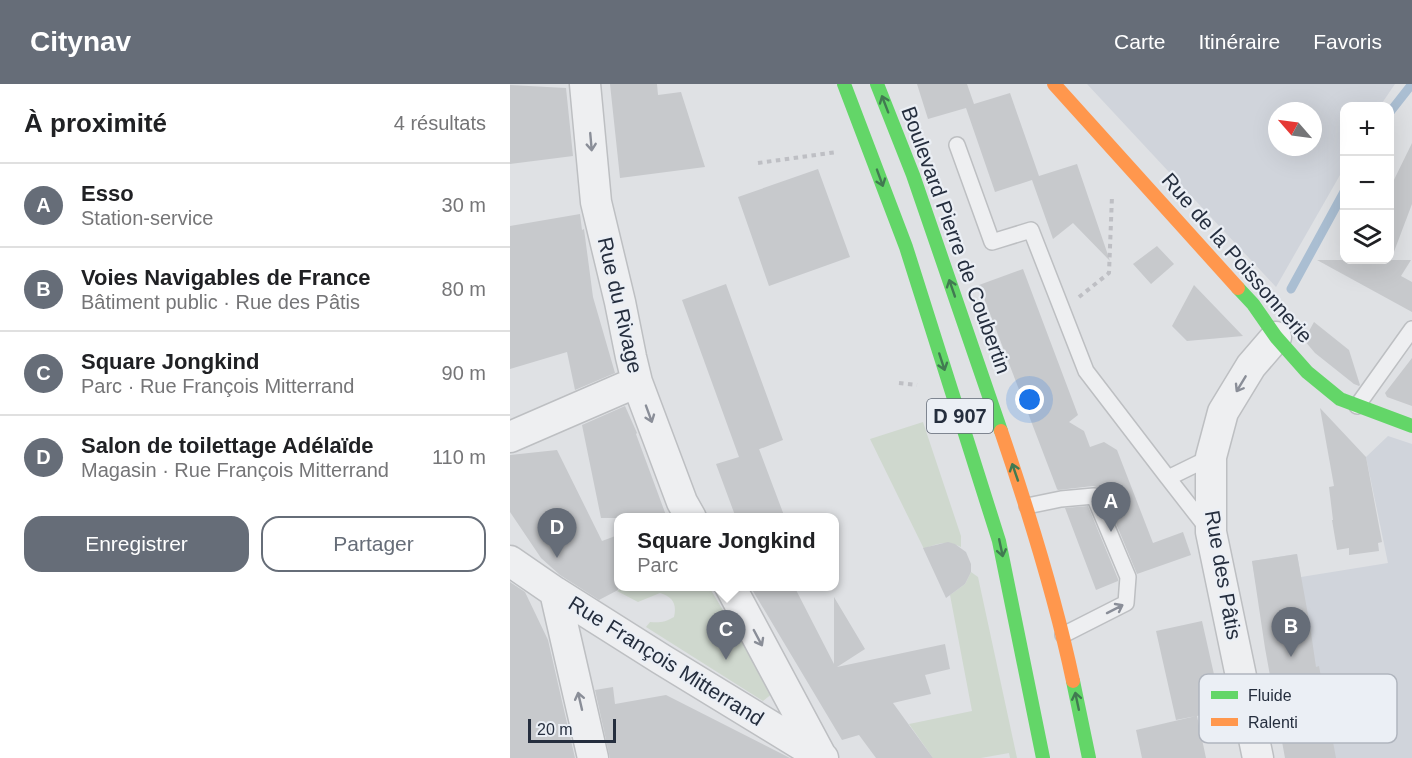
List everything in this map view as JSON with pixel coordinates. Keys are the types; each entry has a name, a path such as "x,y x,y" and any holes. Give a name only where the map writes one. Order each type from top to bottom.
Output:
{"main road":[{"name":"D 907","path":"844,84 906,247 999,541 1043,758"},
{"name":"Boulevard Pierre de Coubertin","path":"878,84 913,176 1027,506 1063,635 1089,758"},
{"name":"Rue de la Poissonnerie","path":"1054,84 1253,304 1276,337 1307,372 1340,399 1412,426"}],"street":[{"name":"Rue du Rivage","path":"585,84 596,202 631,357 637,381 688,513"},
{"name":"Rue des Pâtis","path":"1241,674 1211,532 1211,457 1223,412 1251,366 1276,337"},
{"path":"510,437 637,381"},
{"name":"Rue François Mitterrand","path":"510,561 661,659 822,758"},
{"path":"733,591 822,758"},
{"path":"555,592 593,758"},
{"name":"Rue des Pâtis","path":"1255,743 1258,758"}],"lane":[{"path":"957,145 992,242 1031,230 1086,371 1211,532"},
{"path":"1357,406 1412,329"},
{"path":"1168,478 1211,457"},
{"path":"1027,506 1061,499 1094,496 1128,578 1126,603 1063,635"}],"path":[{"path":"758,163 869,147"},
{"path":"1062,310 1109,273 1113,195"}],"shaded area":[{"path":"1087,84 1395,84 1383,102 1340,102 1340,175 1276,287"},
{"path":"923,422 961,536 961,547 943,543 924,549 870,439"},
{"path":"1388,436 1412,444 1412,758 1286,758 1283,743 1397,743 1397,674 1272,674 1252,561 1297,554 1301,577 1388,563 1366,457"},
{"path":"971,572 978,577 1017,758 1010,758 1009,753 981,758 933,758 909,724 972,711 950,595 965,584"},
{"path":"617,591 711,591 773,693 763,701 646,627 650,622 662,622 674,617 675,608 668,597 660,593 638,602"}],"building":[{"path":"610,84 657,84 658,95 681,92 705,167 620,178"},
{"path":"917,84 967,84 974,104 1010,93 1039,176 1077,164 1110,261 1073,223 1053,239 1032,180 995,192 966,108 928,119"},
{"path":"510,85 566,88 573,156 510,164"},
{"path":"1412,143 1412,204 1394,252 1394,210 1394,180"},
{"path":"818,169 850,257 769,286 738,197"},
{"path":"580,214 593,297 615,373 575,390 567,352 510,369 510,226"},
{"path":"1157,246 1174,264 1151,284 1133,264"},
{"path":"1317,260 1340,260 1340,264 1394,264 1394,260 1411,260 1401,276 1412,282 1412,312"},
{"path":"1023,269 1078,415 1069,422 1084,431 1090,447 1104,442 1117,450 1153,543 1183,532 1191,555 1137,574 1100,488 1093,486 1057,489 979,285"},
{"path":"726,284 783,440 759,449 783,513 734,513 716,464 739,457 682,300"},
{"path":"1194,285 1243,336 1187,341 1172,326"},
{"path":"1314,322 1349,350 1359,386 1315,353 1304,340"},
{"path":"1412,358 1412,406 1387,397 1385,393"},
{"path":"625,406 665,513 614,513 614,518 601,518 582,425"},
{"path":"1320,408 1366,457 1382,542 1378,543 1379,551 1349,555 1349,548 1337,550 1329,487 1334,486"},
{"path":"557,450 602,541 614,536 614,591 616,591 599,600 560,575 541,558 510,512 510,455"},
{"path":"1088,506 1118,579 1096,590 1065,508"},
{"path":"948,542 966,552 971,564 971,572 965,584 946,598 923,548"},
{"path":"1297,554 1316,667 1319,666 1320,674 1270,674 1252,561"},
{"path":"510,582 525,592 548,640 575,758 510,758"},
{"path":"753,591 797,591 834,664 834,597 865,649 837,667 945,644 950,669 925,675 931,694 893,703 933,758 876,758 859,735 842,740"},
{"path":"1202,621 1214,674 1199,674 1199,716 1197,716 1199,743 1203,743 1206,758 1142,758 1136,730 1196,716 1176,720 1156,631"},
{"path":"613,687 615,704 666,695 790,758 610,758 595,690"},
{"path":"1282,743 1333,743 1336,758 1285,758"}],"waterway":[{"path":"1394,107 1412,84"},
{"path":"1291,289 1340,199"}],"traffic: fast":[{"path":"844,84 906,247 999,541 1043,758"},
{"path":"877,84 913,175 1001,431"},
{"path":"1238,288 1307,372 1340,399 1412,426"},
{"path":"1073,681 1089,758"}],"traffic: slow":[{"path":"1054,84 1238,288"},
{"path":"1001,431 1041,555 1073,681"}],"place":[{"name":"Esso","path":"1111,532"},
{"name":"Salon de toilettage Adélaïde","path":"557,558"},
{"name":"Voies Navigables de France","path":"1291,657"},
{"name":"Square Jongkind","path":"726,660"}]}
